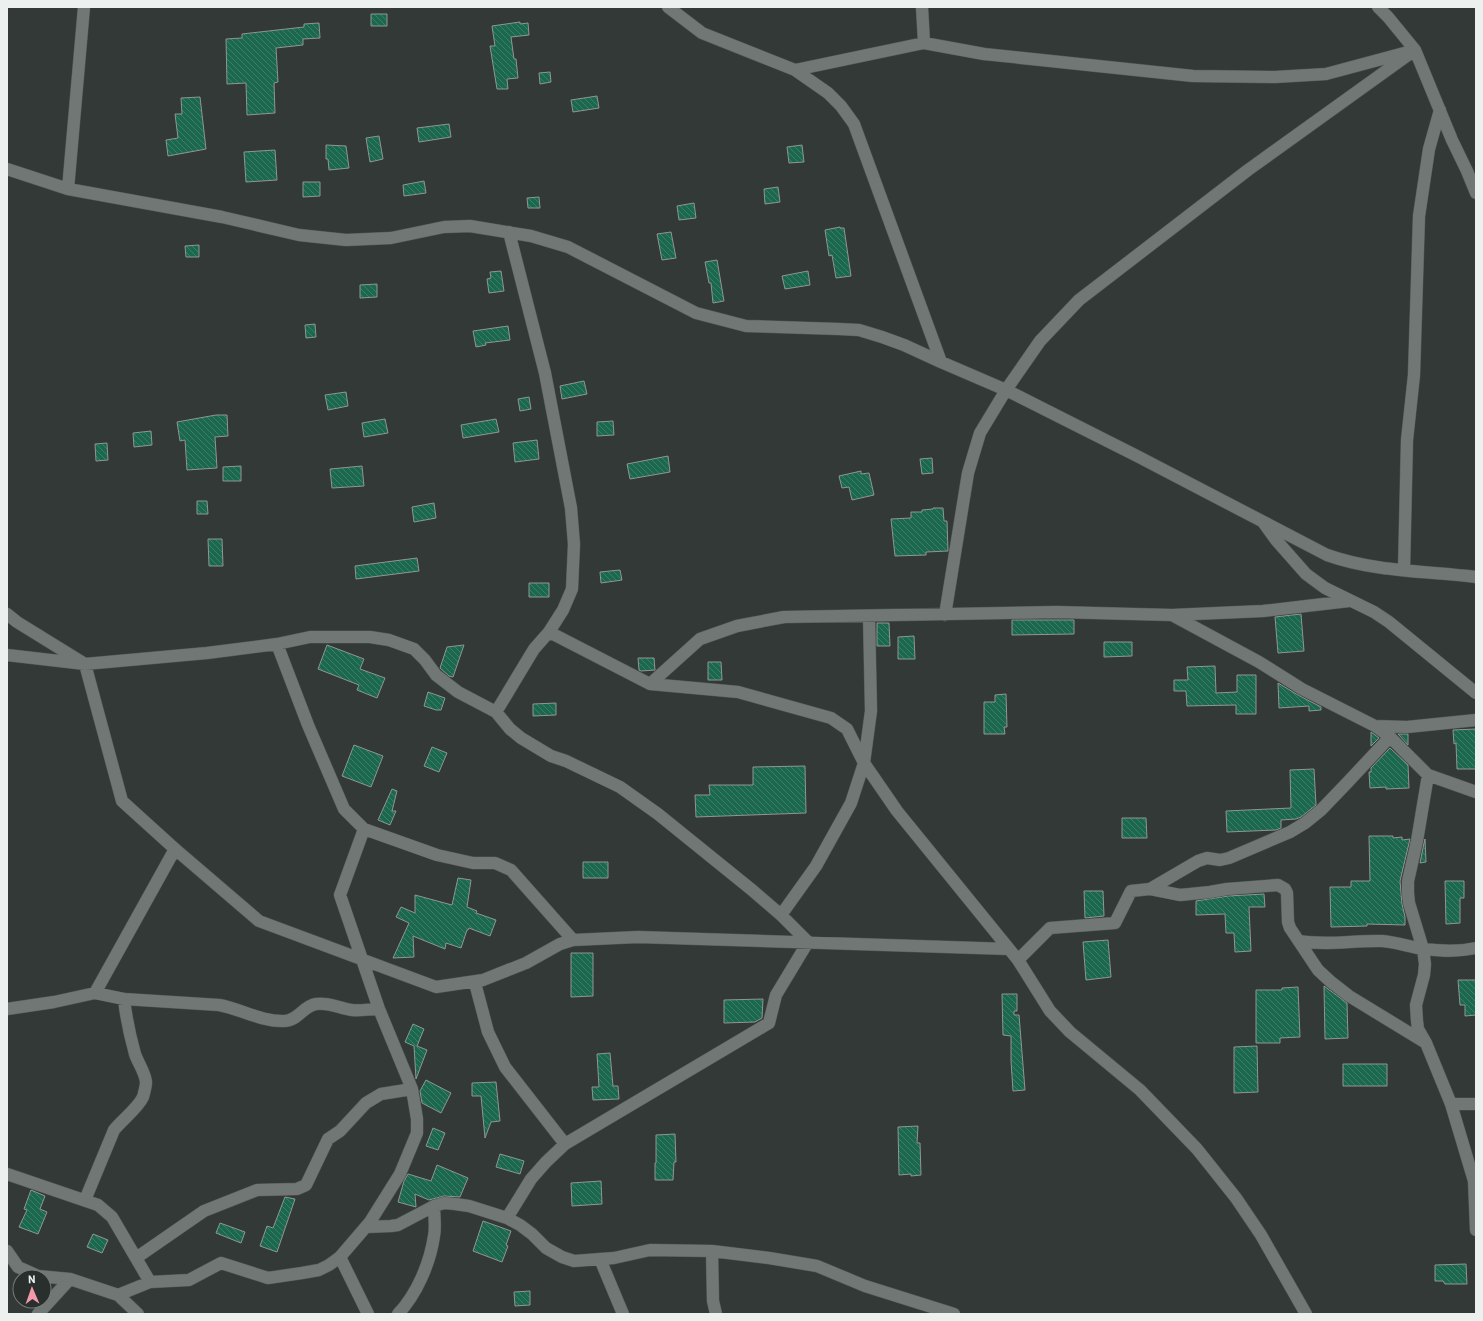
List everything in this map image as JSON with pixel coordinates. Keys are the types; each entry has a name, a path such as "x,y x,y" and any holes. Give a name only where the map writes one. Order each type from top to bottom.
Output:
{"street":[{"path":"68,189 84,7"},
{"path":"668,7 702,33 795,70 828,93 841,106 854,124 941,362"},
{"path":"922,7 924,43"},
{"path":"1378,7 1415,50 1452,140 1476,193"},
{"path":"795,70 924,43 984,54 1193,76 1275,77 1326,74 1415,50"},
{"path":"945,615 968,473 980,433 1006,390 1040,340 1079,300 1248,170 1415,50"},
{"path":"1404,570 1407,440 1414,375 1419,216 1429,149 1440,110"},
{"path":"7,169 68,189 222,217 299,235 346,240 391,238 444,227 470,226 531,236 568,247 696,313 746,326 858,330 904,345 1006,390 1328,555 1344,561 1373,567 1476,577"},
{"path":"496,712 534,649 549,632 563,610 572,589 574,544 571,508 545,373 509,232"},
{"path":"1263,521 1276,540 1306,574 1325,588 1374,612 1389,622 1476,694"},
{"path":"650,684 700,639 737,626 784,617 1056,612 1172,614 1263,611 1349,601"},
{"path":"7,614 17,622 85,664 122,801 175,849 260,920 436,987 475,982 526,963 560,944 573,940 638,937 1009,949"},
{"path":"1172,614 1259,662 1308,693 1375,726 1390,737 1428,775 1476,792"},
{"path":"781,915 816,866 851,803 864,764 870,711 868,616"},
{"path":"549,632 650,684 738,692 831,718 847,729 864,764 897,811 1018,960 1050,1011 1070,1032 1140,1090 1197,1149 1236,1198 1261,1235 1306,1314"},
{"path":"7,655 85,664 207,653 277,644 310,637 370,637 389,640 414,649 425,660 436,675 458,692 496,712 510,729 521,738 551,756 566,761 620,787 658,814 752,890 781,915 808,942"},
{"path":"277,644 308,725 344,809 364,829 437,855 473,863 495,863 511,870 573,940"},
{"path":"1375,726 1407,727 1476,720"},
{"path":"1150,889 1198,861 1207,858 1220,860 1229,858 1297,828 1321,810 1390,737"},
{"path":"1428,775 1417,841 1408,881 1409,903 1423,948 1425,964 1424,976 1416,1005 1418,1029 1426,1043 1451,1104 1474,1182 1476,1230"},
{"path":"118,1295 150,1282 189,1280 221,1264 268,1278 302,1274 319,1270 330,1265 340,1257 366,1227 400,1174 417,1133 418,1119 412,1089 379,1009 340,895 364,829"},
{"path":"95,993 175,849"},
{"path":"1018,960 1050,928 1115,924 1131,891 1150,889 1180,895 1278,885 1285,888 1287,893 1288,922 1290,928 1318,970 1349,996 1426,1043"},
{"path":"1299,941 1308,943 1382,941 1396,942 1423,948 1458,951 1476,948"},
{"path":"507,1218 531,1179 565,1144 769,1023 776,995 808,942"},
{"path":"475,982 488,1032 506,1067 565,1144"},
{"path":"7,1009 54,1002 95,993 124,999 219,1005 272,1020 285,1022 296,1018 313,1004 328,1003 353,1010 379,1009"},
{"path":"85,1200 114,1130 137,1106 145,1091 146,1083 135,1055 126,1017 124,999"},
{"path":"136,1258 204,1211 257,1190 297,1189 306,1185 328,1139 340,1131 366,1103 382,1094 412,1089"},
{"path":"1451,1104 1476,1104"},
{"path":"7,1174 98,1205 112,1217 150,1282"},
{"path":"366,1227 398,1225 434,1206 444,1204 469,1206 507,1218 532,1234 546,1248 562,1257 574,1261 614,1258 650,1250 712,1251 769,1258 817,1266 865,1286 954,1314"},
{"path":"398,1314 403,1309 418,1284 427,1262 435,1236 434,1206"},
{"path":"7,1251 18,1267 38,1276 70,1279 118,1295 138,1314"},
{"path":"712,1251 713,1301 716,1314"},
{"path":"340,1257 368,1314"},
{"path":"600,1259 623,1314"},
{"path":"39,1314 70,1279"}],"building":[{"path":"371,14 387,14 387,26 371,26"},
{"path":"520,22 520,24 528,23 529,35 511,37 514,59 516,59 518,78 507,79 508,89 497,89 490,46 495,46 492,26"},
{"path":"319,23 320,38 303,39 303,45 276,48 278,82 274,83 275,113 247,115 246,83 227,84 226,39 242,38 242,34 304,27 304,24"},
{"path":"550,72 551,82 540,84 539,73"},
{"path":"597,96 599,108 573,112 571,100"},
{"path":"200,97 206,149 168,156 166,140 178,138 175,114 182,114 181,98"},
{"path":"449,124 451,137 419,142 417,128"},
{"path":"379,136 383,159 370,162 366,138"},
{"path":"326,145 346,146 349,168 329,170 328,159 326,159"},
{"path":"802,145 804,162 789,163 787,147"},
{"path":"275,150 277,180 246,182 244,152"},
{"path":"424,181 426,193 404,196 403,185"},
{"path":"303,182 320,182 320,196 303,197"},
{"path":"778,187 780,202 765,204 764,189"},
{"path":"539,197 540,208 528,208 527,198"},
{"path":"694,203 696,218 679,220 677,206"},
{"path":"840,227 844,228 851,276 836,278 832,255 829,256 825,230"},
{"path":"671,232 676,258 662,260 657,234"},
{"path":"199,245 199,257 186,257 185,246"},
{"path":"717,260 724,301 713,303 711,283 709,283 705,262"},
{"path":"501,271 504,291 489,293 487,279 491,278 490,272"},
{"path":"808,271 810,285 785,289 782,276"},
{"path":"377,284 377,297 360,298 360,285"},
{"path":"315,324 316,337 306,338 305,325"},
{"path":"508,326 510,340 485,343 486,345 476,347 473,331"},
{"path":"584,381 587,394 562,399 560,386"},
{"path":"346,392 348,406 328,410 325,395"},
{"path":"529,397 531,409 520,411 518,399"},
{"path":"216,415 227,415 228,436 215,437 217,468 187,470 185,440 180,441 177,422"},
{"path":"385,419 388,433 364,437 362,423"},
{"path":"496,419 499,432 463,438 461,425"},
{"path":"613,421 614,435 597,436 597,422"},
{"path":"151,431 152,445 134,447 133,433"},
{"path":"537,440 539,459 515,462 513,443"},
{"path":"107,443 108,460 96,461 95,444"},
{"path":"668,456 670,472 630,479 627,464"},
{"path":"932,458 933,473 922,474 920,459"},
{"path":"241,466 241,481 223,481 223,467"},
{"path":"362,466 364,486 332,488 330,469"},
{"path":"861,471 861,474 869,473 874,495 852,500 849,487 842,488 839,476"},
{"path":"197,501 207,501 208,514 197,514"},
{"path":"434,503 436,518 414,522 412,507"},
{"path":"943,508 944,521 947,521 948,551 926,552 926,555 895,556 891,519 911,518 911,512 922,512 922,510"},
{"path":"208,539 222,539 223,566 209,566"},
{"path":"417,558 419,571 356,579 355,566"},
{"path":"620,570 622,580 601,583 600,572"},
{"path":"529,583 549,583 549,597 529,597"},
{"path":"1301,614 1304,651 1278,653 1275,617"},
{"path":"1012,620 1074,620 1074,634 1012,635"},
{"path":"877,623 889,623 890,646 877,646"},
{"path":"914,636 915,659 898,659 898,637"},
{"path":"1104,642 1132,642 1132,656 1104,657"},
{"path":"327,645 364,659 360,669 385,678 377,698 357,690 359,685 318,669"},
{"path":"464,645 453,677 449,676 440,668 447,647"},
{"path":"638,658 654,658 655,670 639,670"},
{"path":"708,662 721,662 722,680 708,680"},
{"path":"1215,666 1216,693 1237,692 1237,675 1256,675 1256,714 1236,714 1236,705 1187,706 1186,691 1174,691 1174,680 1188,680 1187,667"},
{"path":"1278,683 1321,707 1321,710 1309,711 1309,706 1279,708"},
{"path":"428,692 445,698 441,710 424,706"},
{"path":"1006,694 1007,727 1004,727 1005,734 984,734 984,702 995,702 995,695"},
{"path":"556,703 556,715 533,716 533,704"},
{"path":"1476,729 1476,769 1457,769 1456,743 1454,744 1453,730"},
{"path":"1371,732 1379,738 1371,746"},
{"path":"1398,734 1408,734 1408,745"},
{"path":"354,745 383,756 371,787 342,776"},
{"path":"432,747 447,753 439,772 424,766"},
{"path":"1390,748 1408,765 1409,788 1370,788 1369,772 1371,772 1371,768"},
{"path":"805,766 806,813 696,817 695,795 710,795 709,785 753,785 753,767"},
{"path":"1314,769 1316,805 1301,817 1296,819 1281,820 1281,828 1276,830 1227,832 1226,811 1291,808 1290,770"},
{"path":"392,789 397,791 392,811 396,811 390,825 378,820"},
{"path":"1122,818 1146,818 1147,838 1122,838"},
{"path":"1369,836 1393,836 1393,838 1402,837 1402,840 1410,839 1400,881 1405,925 1367,924 1367,926 1331,927 1330,887 1351,887 1351,881 1370,881"},
{"path":"1425,839 1426,862 1420,863 1424,843"},
{"path":"583,862 608,862 608,878 583,878"},
{"path":"458,878 471,880 467,907 477,911 476,913 496,920 490,936 469,928 461,948 446,943 445,949 413,936 414,957 393,958 409,923 396,917 401,907 415,913 415,895 452,905"},
{"path":"1445,881 1464,881 1464,898 1460,898 1460,923 1446,924"},
{"path":"1084,891 1103,891 1104,916 1085,918"},
{"path":"1264,894 1265,907 1249,907 1251,951 1235,952 1234,933 1226,933 1225,914 1196,915 1196,901 1228,896"},
{"path":"1108,940 1111,977 1086,980 1083,942"},
{"path":"571,953 593,953 593,996 571,997"},
{"path":"1458,980 1476,980 1476,1015 1465,1016 1465,1005 1460,1005"},
{"path":"1324,986 1347,1003 1348,1038 1325,1039"},
{"path":"1298,987 1300,1037 1280,1038 1280,1043 1256,1043 1256,990 1282,990 1282,988"},
{"path":"1002,994 1017,994 1017,1011 1014,1011 1014,1015 1019,1015 1025,1090 1013,1091 1011,1036 1003,1035"},
{"path":"763,999 762,1018 755,1022 724,1023 724,1000"},
{"path":"413,1024 424,1029 417,1046 427,1050 416,1079 414,1046 405,1042"},
{"path":"1257,1046 1258,1092 1234,1093 1234,1047"},
{"path":"610,1053 613,1086 618,1086 619,1099 593,1100 592,1087 599,1087 597,1054"},
{"path":"1343,1064 1387,1064 1387,1086 1343,1086"},
{"path":"426,1080 451,1093 441,1113 422,1103 420,1091"},
{"path":"496,1082 500,1121 491,1122 485,1138 481,1096 472,1096 472,1083"},
{"path":"918,1126 917,1143 920,1143 921,1175 899,1175 898,1127"},
{"path":"433,1128 445,1133 438,1150 426,1146"},
{"path":"675,1134 676,1162 674,1162 673,1180 655,1180 656,1135"},
{"path":"500,1154 524,1161 520,1174 496,1167"},
{"path":"437,1165 468,1178 460,1197 444,1196 429,1200 415,1194 416,1207 398,1202 404,1181 408,1174 431,1181"},
{"path":"601,1181 602,1204 572,1206 571,1183"},
{"path":"31,1190 45,1196 40,1209 47,1212 38,1234 19,1227 27,1210 24,1209"},
{"path":"285,1197 295,1199 277,1252 260,1246 267,1226 273,1228"},
{"path":"483,1221 511,1231 506,1245 508,1246 502,1262 473,1251"},
{"path":"220,1223 245,1232 241,1243 216,1233"},
{"path":"93,1234 108,1240 102,1253 87,1247"},
{"path":"1466,1264 1467,1284 1445,1284 1443,1281 1435,1281 1435,1265"},
{"path":"530,1291 530,1305 515,1306 514,1292"}]}
